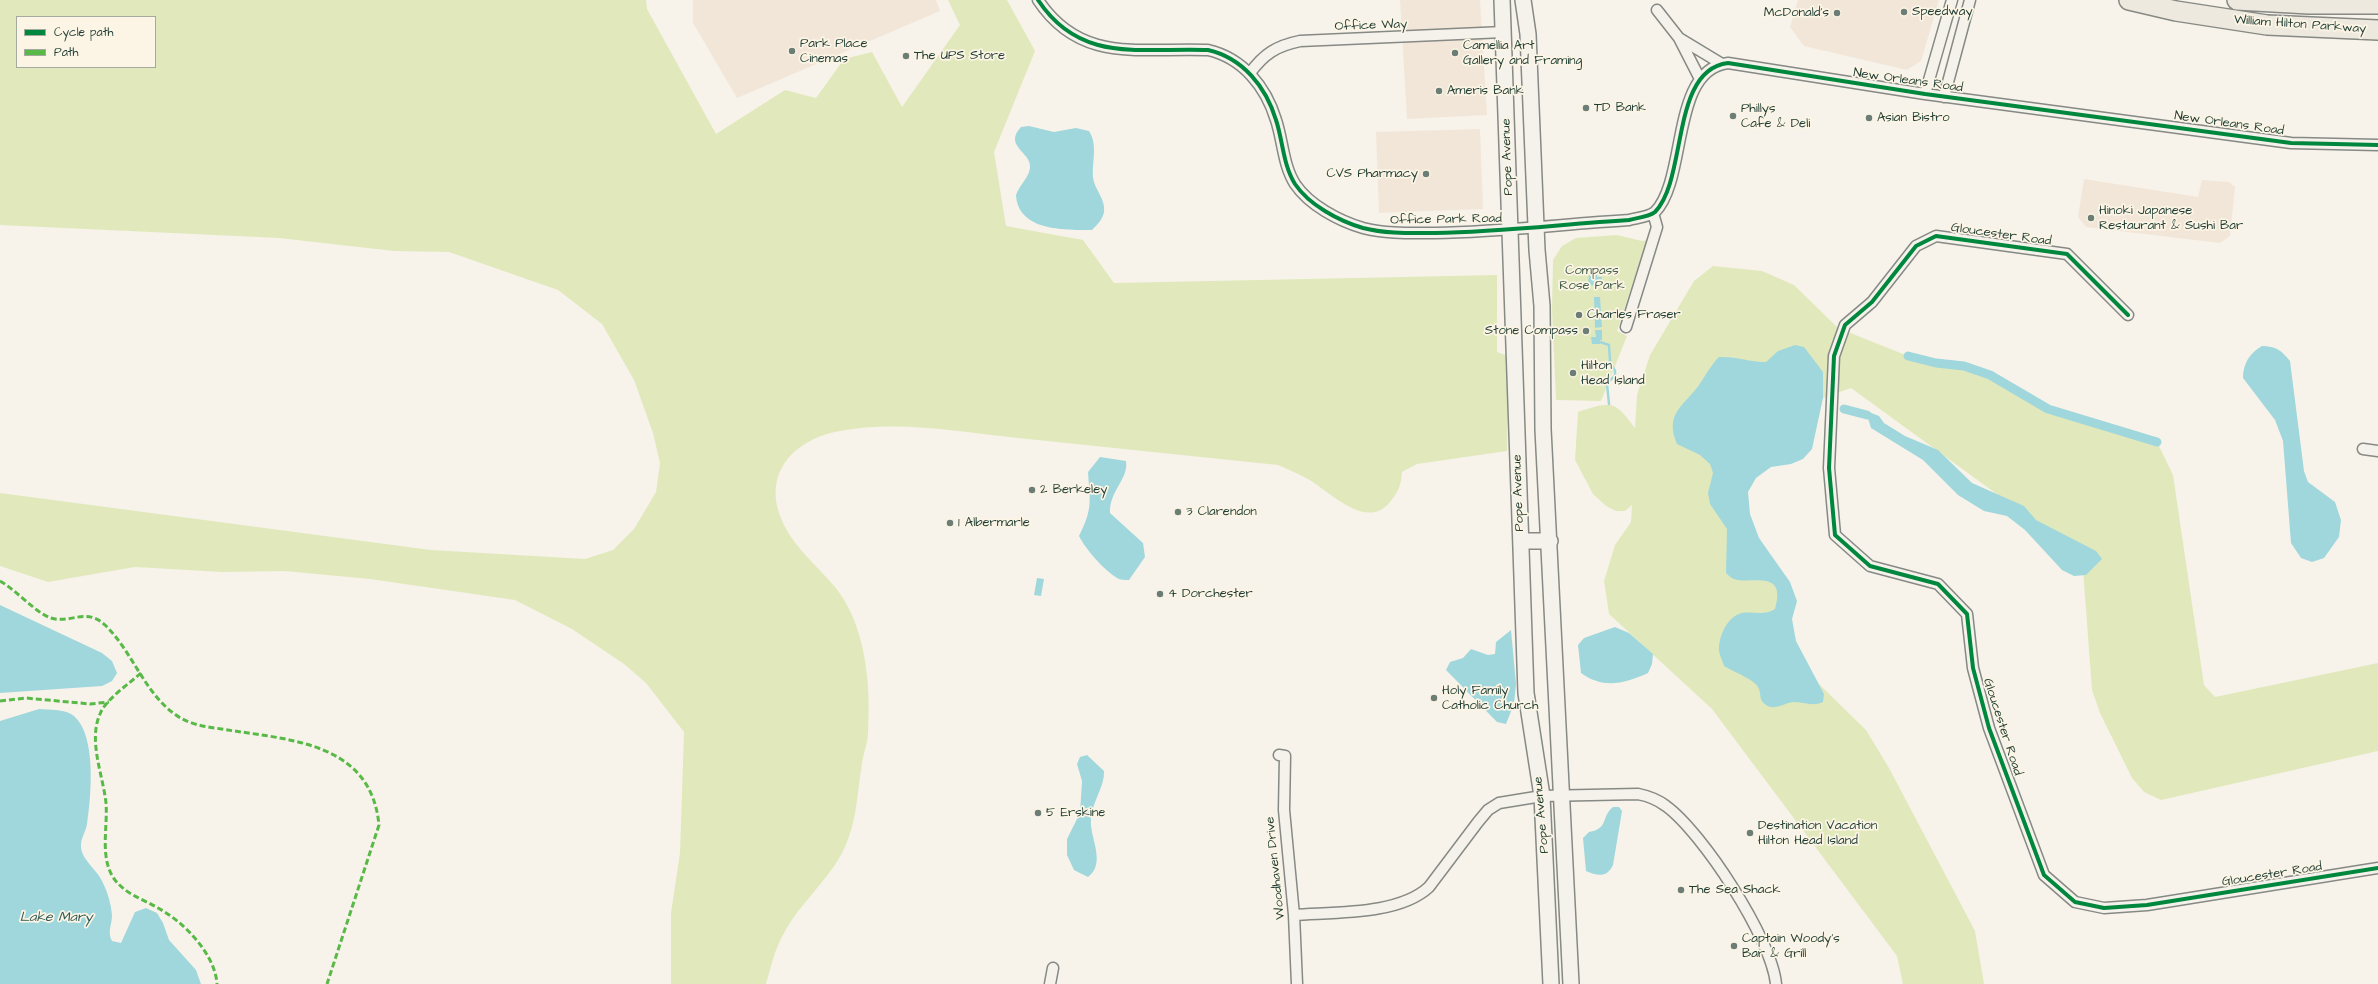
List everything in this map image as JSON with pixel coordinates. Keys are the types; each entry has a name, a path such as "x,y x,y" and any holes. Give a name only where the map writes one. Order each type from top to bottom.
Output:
{"highway":[{"name":"William Hilton Parkway","path":"2129,0 2219,18 2296,27 2378,30"},
{"name":"William Hilton Parkway","path":"2237,0 2309,4 2378,4"},
{"path":"2296,27 2306,16 2309,4"}],"main road":[{"name":"Pope Avenue","path":"1502,0 1526,693 1542,796 1551,984"},
{"name":"Pope Avenue","path":"1523,0 1528,34 1537,226 1536,250 1542,306 1543,429 1550,541 1571,984"},
{"path":"1521,541 1550,541"}],"street":[{"name":"Office Park Road","path":"1038,0 1055,21 1068,33 1085,41 1136,51 1208,50 1225,56 1250,73 1268,98 1276,121 1287,166 1294,182 1315,204 1363,228 1395,233 1466,232 1537,226"},
{"path":"1925,94 1952,0"},
{"path":"1944,97 1970,0"},
{"path":"1657,10 1679,38 1700,79"},
{"name":"Office Way","path":"1250,73 1263,56 1272,50 1300,41 1504,32"},
{"path":"1679,38 1722,64"},
{"path":"1537,226 1629,220 1654,213 1665,198 1691,95 1700,79 1709,70 1722,64"},
{"name":"New Orleans Road","path":"1722,64 1944,97 2291,143 2378,145"},
{"path":"1626,327 1657,227 1654,213"},
{"name":"Gloucester Road","path":"2128,315 2067,254 1936,236 1916,246 1872,302 1845,325 1834,356 1829,468 1835,535 1870,566 1938,584 1967,614 1973,668 1989,728 2041,868 2044,875 2075,902 2104,908 2147,905 2378,868"},
{"path":"2363,449 2378,450"},
{"name":"Woodhaven Drive","path":"1280,755 1285,756 1284,810 1294,915 1297,984"},
{"path":"1294,915 1373,908 1404,903 1420,896 1429,888 1488,810 1509,800 1542,796 1562,797 1638,794 1649,796 1665,805 1694,836 1730,885 1766,946 1773,964 1776,984"},
{"path":"1050,984 1053,968"}],"shaded area":[{"path":"693,0 936,0 940,11 737,98 693,23"},
{"path":"1400,0 1480,0 1487,115 1407,119"},
{"path":"1798,0 1939,0 1921,61 1907,70 1804,46 1790,27"},
{"path":"1480,129 1483,209 1379,213 1376,132"},
{"path":"2084,179 2198,197 2202,180 2229,182 2235,187 2230,236 2220,243 2086,227 2078,217"}],"green space":[{"path":"0,0 646,0 647,9 716,134 785,90 816,98 844,59 872,52 902,107 960,25 948,0 1007,0 1035,51 994,152 1006,226 1083,240 1114,283 1497,275 1497,352 1508,356 1507,451 1417,464 1402,472 1399,488 1390,502 1380,510 1370,513 1359,511 1348,506 1306,478 1278,465 952,430 906,427 862,428 840,431 812,440 800,447 790,456 782,467 777,480 776,494 778,509 787,531 794,541 835,587 845,602 854,619 860,637 867,675 869,714 868,736 852,828 844,849 831,871 798,912 784,933 776,951 766,984 671,984 671,913 680,853 684,732 646,683 624,664 572,629 515,600 370,579 284,571 222,572 135,567 48,582 0,566 0,493 431,550 585,559 613,550 634,529 656,492 660,463 653,433 634,380 602,324 558,290 449,252 394,251 279,238 0,225"},
{"name":"Compass Rose Park","path":"1617,235 1642,241 1647,240 1617,331 1627,336 1601,401 1556,400 1552,310 1553,260 1562,246 1576,238"},
{"path":"1713,266 1762,271 1794,285 1838,328 1908,356 1936,363 1964,366 1990,375 2048,409 2157,442 2173,475 2204,685 2215,697 2378,663 2378,751 2161,800 2144,792 2132,778 2100,713 2092,690 2082,556 1851,388 1823,398 1726,490 1788,590 1776,642 1866,730 1889,768 1975,931 1984,984 1903,984 1897,956 1712,709 1609,614 1604,581 1615,545 1631,522 1632,505 1625,511 1616,511 1606,506 1593,494 1575,460 1578,412 1598,406 1611,405 1622,412 1635,428 1637,395 1650,355 1694,281"}],"water":[{"path":"1029,126 1054,132 1076,128 1089,131 1092,136 1094,147 1093,177 1095,186 1102,198 1104,207 1102,217 1092,230 1069,230 1044,226 1025,216 1019,207 1016,195 1030,170 1030,167 1026,157 1016,144 1015,139 1016,134 1021,127"},
{"path":"1597,272 1597,277 1602,277 1600,286 1588,285 1589,273"},
{"path":"1594,297 1600,297 1602,327 1595,328"},
{"path":"1595,330 1602,330 1602,340 1600,340 1600,344 1592,344 1591,337 1596,337"},
{"path":"1795,345 1804,347 1823,372 1823,398 1812,449 1803,459 1791,464 1771,467 1756,478 1748,492 1750,514 1759,538 1790,582 1797,601 1792,619 1796,641 1824,694 1823,702 1819,703 1812,704 1793,702 1780,706 1769,707 1762,701 1756,684 1724,666 1719,653 1719,646 1724,628 1732,618 1742,613 1759,613 1775,609 1777,596 1776,588 1772,583 1757,580 1734,579 1726,573 1727,529 1710,504 1708,493 1713,473 1710,464 1700,455 1677,444 1673,425 1674,417 1682,405 1699,385 1719,357 1731,357 1766,362 1778,351"},
{"path":"2262,346 2271,347 2278,350 2290,361 2304,471 2308,482 2335,502 2341,520 2339,537 2324,558 2312,562 2301,558 2291,543 2283,441 2275,420 2243,378 2244,368 2248,359"},
{"path":"1869,412 1879,416 1884,423 1905,436 1938,450 1972,483 2024,506 2036,520 2096,551 2102,559 2086,575 2074,576 2062,570 2025,530 2007,516 1984,511 1958,495 1923,460 1871,428 1867,415"},
{"path":"1100,457 1126,461 1125,474 1112,498 1110,513 1143,543 1145,557 1129,580 1118,579 1101,565 1079,536 1087,518 1090,505 1088,472"},
{"path":"1037,578 1044,579 1041,596 1034,595"},
{"path":"0,605 102,653 112,661 117,673 112,681 102,686 0,693"},
{"path":"1615,627 1629,633 1653,654 1652,664 1648,673 1630,680 1614,683 1606,683 1589,678 1581,673 1578,645 1584,638"},
{"path":"1511,630 1516,684 1514,704 1506,724 1497,722 1446,670 1450,662 1463,658 1471,649 1488,655 1495,654 1496,642"},
{"name":"Lake Mary","path":"39,709 58,710 71,714 81,725 86,738 91,767 91,783 87,824 81,842 81,850 86,860 101,878 108,895 112,915 110,931 112,941 121,943 135,912 146,908 157,913 163,923 169,940 196,970 201,984 0,984 0,721"},
{"path":"1087,755 1104,771 1103,782 1091,819 1097,857 1096,865 1094,871 1088,877 1074,870 1067,855 1067,839 1080,813 1082,781 1077,764 1080,757"},
{"path":"1613,807 1619,807 1622,811 1613,865 1605,874 1594,874 1586,871 1583,838 1589,832 1600,828 1607,814"}],"waterway":[{"path":"1600,342 1609,345 1610,361 1615,371 1615,375 1607,384 1609,404"},
{"path":"1908,356 1936,363 1964,366 1990,375 2048,409 2157,442"},
{"path":"1844,409 1867,415"}],"marked path":[{"path":"0,581 45,616 58,619 85,616 98,620 105,625 123,647 155,695 165,706 182,719 201,726 277,738 302,743 324,750 345,762 361,777 373,798 379,825 327,984"},
{"path":"141,673 107,703 100,714 95,735 97,758 106,803 105,843 107,862 110,872 120,885 130,893 168,914 188,930 211,961 217,984"},
{"path":"0,701 26,698 90,704 109,702"}],"cycle path":[{"path":"1038,0 1055,21 1073,35 1093,44 1137,50 1208,50 1221,54 1232,60 1251,76 1266,96 1276,120 1288,169 1291,177 1301,192 1316,205 1344,221 1363,228 1399,233 1484,231 1629,220 1652,214 1655,212 1665,196 1672,175 1688,104 1697,84 1710,70 1728,63 1925,94 2291,143 2378,145"},
{"path":"2128,315 2067,254 1936,236 1916,246 1872,302 1845,325 1834,356 1829,468 1835,535 1870,566 1938,584 1967,614 1973,668 1989,728 2044,875 2075,902 2104,908 2147,905 2378,868"}],"place":[{"name":"Speedway","path":"1904,12"},
{"name":"McDonald's","path":"1837,13"},
{"name":"Park Place Cinemas","path":"792,51"},
{"name":"Camellia Art Gallery and Framing","path":"1455,53"},
{"name":"The UPS Store","path":"906,56"},
{"name":"Ameris Bank","path":"1439,91"},
{"name":"TD Bank","path":"1586,108"},
{"name":"Phillys Cafe & Deli","path":"1733,116"},
{"name":"Asian Bistro","path":"1869,118"},
{"name":"CVS Pharmacy","path":"1426,174"},
{"name":"Hinoki Japanese Restaurant & Sushi Bar","path":"2091,218"},
{"name":"Charles Fraser","path":"1579,315"},
{"name":"Stone Compass","path":"1586,331"},
{"name":"Hilton Head Island","path":"1573,373"},
{"name":"2 Berkeley","path":"1032,490"},
{"name":"3 Clarendon","path":"1178,512"},
{"name":"1 Albermarle","path":"950,523"},
{"name":"4 Dorchester","path":"1160,594"},
{"name":"Holy Family Catholic Church","path":"1434,698"},
{"name":"5 Erskine","path":"1038,813"},
{"name":"Destination Vacation Hilton Head Island","path":"1750,833"},
{"name":"The Sea Shack","path":"1681,890"},
{"name":"Captain Woody's Bar & Grill","path":"1734,946"}]}
